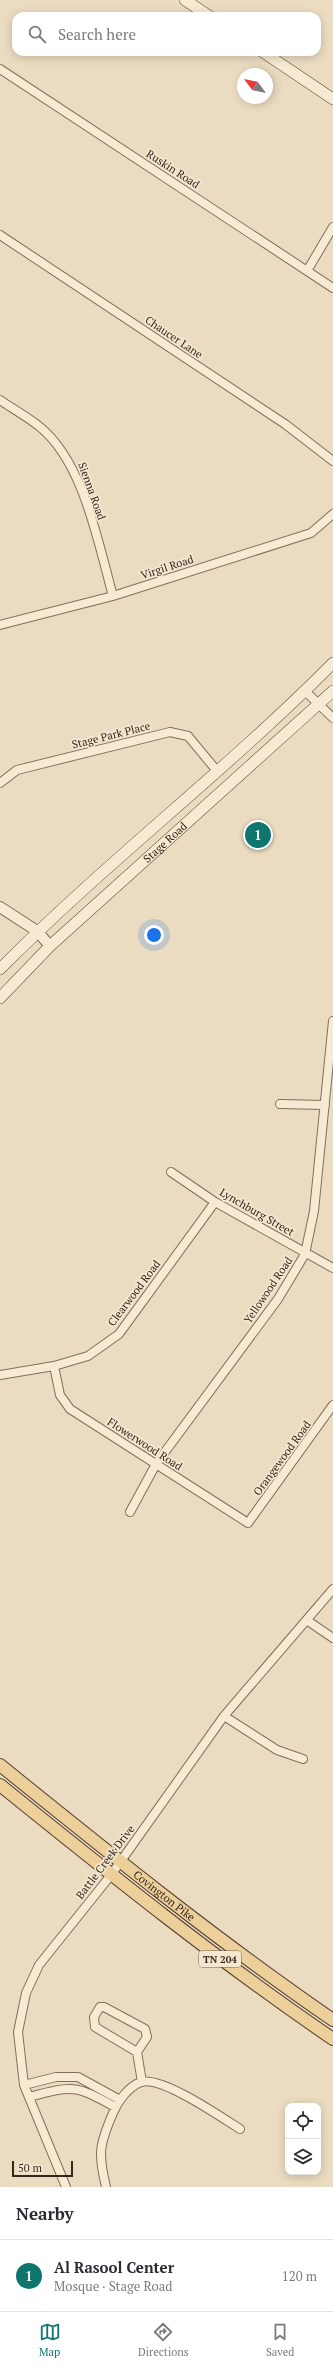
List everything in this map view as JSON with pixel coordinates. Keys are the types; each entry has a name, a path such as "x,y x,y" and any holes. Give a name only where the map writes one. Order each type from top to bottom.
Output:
{"main road":[{"path":"185,0 203,12"},
{"path":"269,56 333,99"},
{"name":"Stage Road","path":"0,969 37,931 217,771 305,691 333,663"},
{"name":"Stage Road","path":"0,998 50,946 319,705 333,690"},
{"name":"Covington Pike","path":"0,1765 120,1862 280,1984 333,2020"},
{"name":"Covington Pike","path":"0,1785 111,1875 230,1967 333,2038"}],"street":[{"name":"Ruskin Road","path":"0,69 333,288"},
{"path":"307,271 333,228"},
{"name":"Chaucer Lane","path":"0,235 285,424 333,461"},
{"name":"Sienna Road","path":"0,400 41,428 71,465 87,504 113,596"},
{"name":"Virgil Road","path":"0,625 113,596 311,533 333,514"},
{"path":"305,691 333,718"},
{"name":"Stage Park Place","path":"0,783 17,770 170,732 188,736 217,771"},
{"path":"0,907 37,931 50,946"},
{"name":"Yellowood Road","path":"130,1512 156,1464 278,1299 305,1254 314,1211 333,1021"},
{"path":"280,1104 325,1105"},
{"name":"Lynchburg Street","path":"171,1172 215,1202 305,1254 333,1268"},
{"name":"Clearwood Road","path":"0,1375 54,1366 88,1356 119,1334 215,1202"},
{"name":"Flowerwood Road","path":"54,1366 60,1395 70,1408 248,1523"},
{"name":"Orangewood Road","path":"248,1523 333,1405"},
{"name":"Battle Creek Drive","path":"66,2187 24,2085 18,2032 26,1993 39,1965 111,1875 224,1716 308,1621 333,1589"},
{"path":"308,1621 333,1638"},
{"path":"224,1716 277,1750 303,1759"},
{"path":"137,2052 95,2027 94,2017 100,2007 104,2007 145,2029 147,2037 137,2052 142,2082"},
{"path":"24,2085 56,2077 78,2077 120,2100"},
{"path":"106,2187 99,2158 105,2131 120,2100 131,2088 142,2082 165,2085 240,2128"},
{"path":"29,2097 72,2088 87,2092 115,2108"}],"place":[{"name":"Al Rasool Center","path":"258,835"}]}
